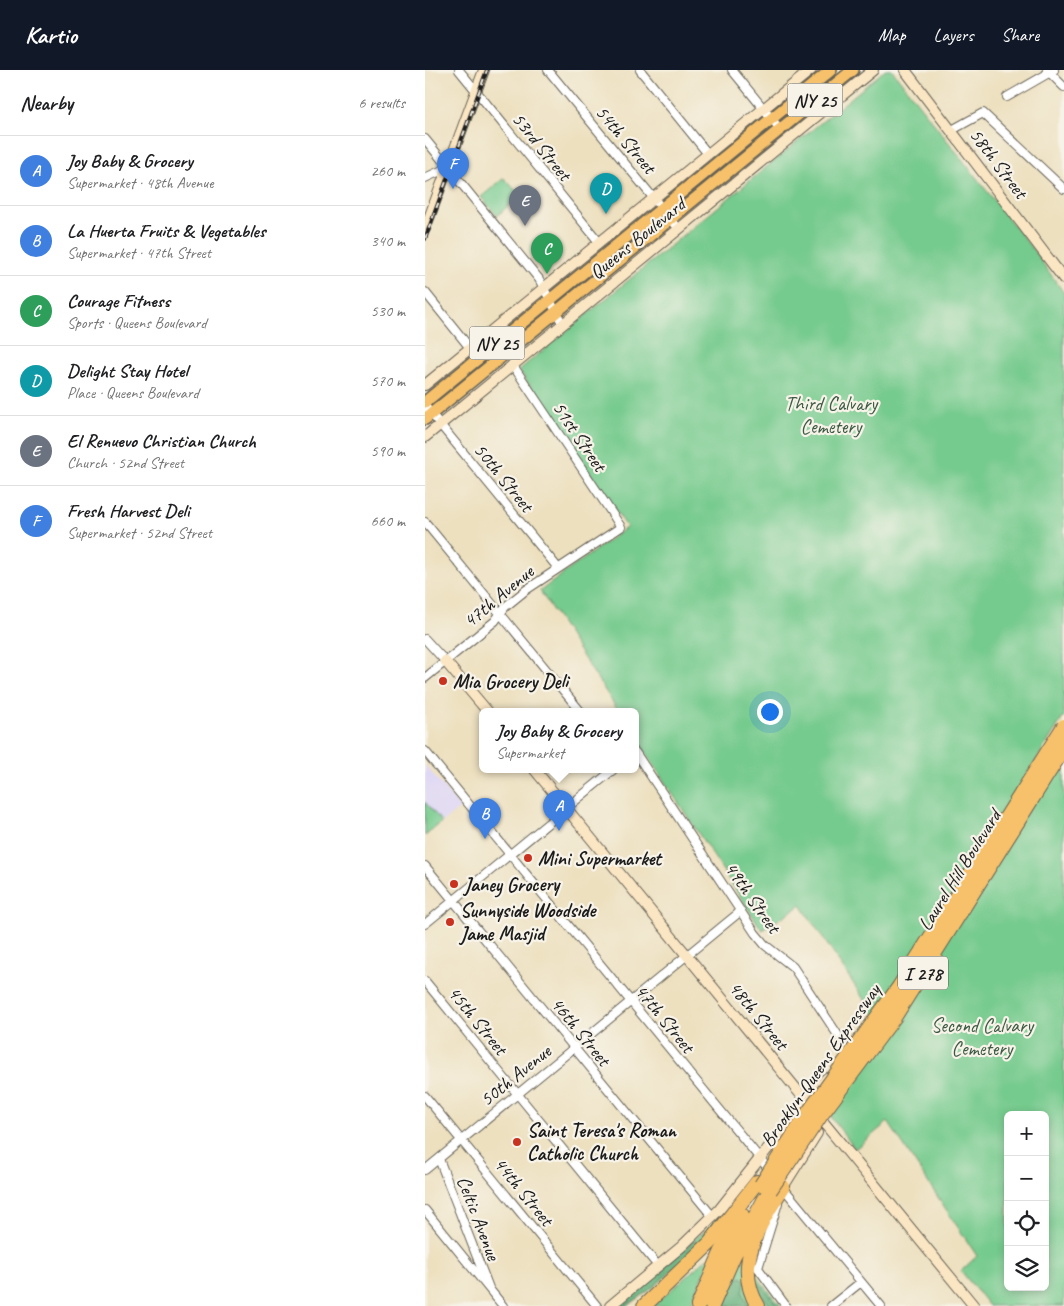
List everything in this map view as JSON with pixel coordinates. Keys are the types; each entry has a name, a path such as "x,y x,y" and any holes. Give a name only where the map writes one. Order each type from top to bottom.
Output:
{"highway":[{"name":"Brooklyn-Queens Expressway","path":"712,1306 734,1255 795,1131 899,988 1064,726"},
{"name":"Brooklyn-Queens Expressway","path":"698,1306 727,1242 895,1016 1064,748"},
{"path":"643,1306 768,1186"},
{"path":"759,1306 748,1282 749,1258 768,1186"},
{"path":"637,1306 660,1290"}],"main road":[{"name":"Queens Boulevard","path":"427,410 550,299 831,70"},
{"name":"Queens Boulevard","path":"427,410 556,311 853,70"}],"street":[{"name":"53rd Street","path":"459,70 599,242"},
{"path":"425,229 484,70"},
{"name":"54th Street","path":"548,70 679,229"},
{"path":"640,70 708,154"},
{"path":"732,70 780,129"},
{"name":"Queens Boulevard","path":"425,385 811,70"},
{"name":"Queens Boulevard","path":"425,437 873,70"},
{"name":"58th Street","path":"905,70 1064,279"},
{"path":"1007,97 1050,71 1064,87"},
{"path":"952,130 983,113 1064,189"},
{"path":"425,139 544,287 562,323"},
{"path":"425,178 449,167"},
{"path":"425,292 470,348"},
{"name":"51st Street","path":"512,364 621,527"},
{"name":"50th Street","path":"427,410 558,568"},
{"path":"425,522 578,708"},
{"name":"47th Avenue","path":"425,678 495,621 519,595 621,527"},
{"path":"425,639 485,708"},
{"name":"Laurel Hill Boulevard","path":"786,1306 758,1270 768,1186 824,1122 883,1022 1064,735"},
{"name":"47th Street","path":"425,750 761,1160 768,1186 861,1282 881,1306"},
{"name":"49th Street","path":"639,757 762,942 793,967 851,1055"},
{"name":"48th Street","path":"537,773 974,1306"},
{"path":"425,924 609,773"},
{"name":"46th Street","path":"425,866 713,1217"},
{"name":"50th Avenue","path":"425,1170 741,911"},
{"name":"45th Street","path":"425,981 658,1266"},
{"name":"Laurel Hill Boulevard","path":"806,1101 883,1022"},
{"name":"44th Street","path":"425,1096 597,1306"},
{"name":"Brooklyn-Queens Expressway","path":"610,1306 713,1217 761,1160 806,1101"},
{"name":"Celtic Avenue","path":"439,1159 489,1288"},
{"path":"425,1210 503,1306"},
{"path":"465,1259 474,1251"},
{"path":"831,1306 861,1282"}],"shaded area":[{"path":"425,765 460,808 425,836"}],"green space":[{"name":"Third Calvary Cemetery","path":"885,70 892,70 1034,251 1064,293 1064,716 875,1016 801,905 762,930 639,743 639,708 616,708 540,591 627,527 519,370"},
{"path":"504,178 520,195 497,216 481,197"},
{"name":"Second Calvary Cemetery","path":"1064,754 1064,1306 989,1306 961,1271 977,1256 888,1122 855,1149 831,1117"},
{"path":"425,802 442,822 425,836"},
{"path":"758,1172 730,1210 699,1245 628,1306 618,1306 709,1227"},
{"path":"771,1217 754,1266 755,1274 781,1306 763,1306 754,1282 753,1271 756,1251"},
{"path":"693,1241 698,1243 696,1249 670,1273 637,1299 620,1306"},
{"path":"747,1251 755,1306 721,1306"},
{"path":"707,1258 710,1260 690,1306 653,1306"},
{"path":"742,1277 745,1281 743,1293 748,1306 722,1306 737,1279"},
{"path":"757,1283 761,1285 778,1306 771,1306 757,1288"}],"railway":[{"path":"425,239 487,70"}],"place":[{"name":"Fresh Harvest Deli","path":"453,189"},
{"name":"Delight Stay Hotel","path":"606,214"},
{"name":"El Renuevo Christian Church","path":"525,226"},
{"name":"Courage Fitness","path":"547,274"},
{"name":"Mia Grocery Deli","path":"443,681"},
{"name":"Joy Baby & Grocery","path":"559,831"},
{"name":"La Huerta Fruits & Vegetables","path":"485,839"},
{"name":"Mini Supermarket","path":"528,858"},
{"name":"Janey Grocery","path":"454,884"},
{"name":"Sunnyside Woodside Jame Masjid","path":"450,922"},
{"name":"Saint Teresa's Roman Catholic Church","path":"517,1142"}]}
